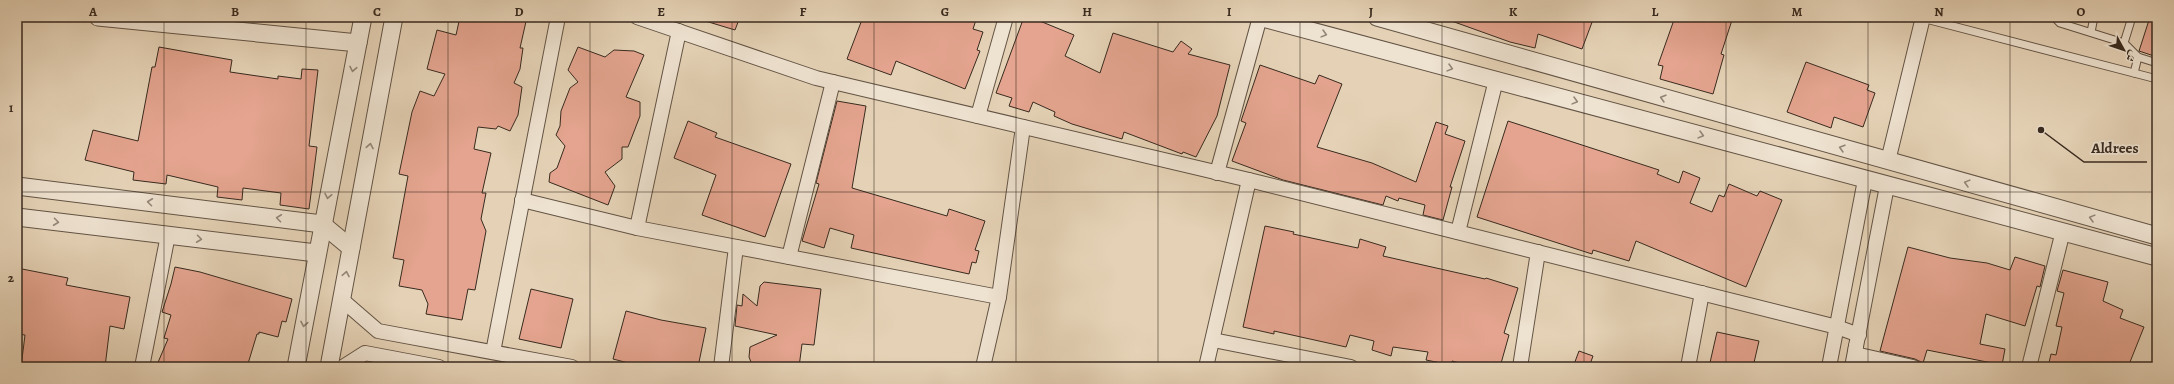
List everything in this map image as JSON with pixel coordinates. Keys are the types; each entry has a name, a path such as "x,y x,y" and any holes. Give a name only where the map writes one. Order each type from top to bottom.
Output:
{"street":[{"path":"98,17 358,43"},
{"path":"296,367 316,253 363,17"},
{"path":"329,367 394,17"},
{"path":"493,352 558,17"},
{"path":"637,17 833,82 1249,180 1837,327 1859,335"},
{"path":"978,116 1006,17"},
{"path":"1216,173 1260,17 2157,257"},
{"path":"1377,17 2157,236"},
{"path":"1888,161 1922,17"},
{"path":"638,228 679,31"},
{"path":"1458,232 1496,80"},
{"path":"790,257 833,82"},
{"path":"983,367 998,297 1023,127"},
{"path":"1206,367 1249,180"},
{"path":"1829,367 1865,180"},
{"path":"17,186 322,224 351,248"},
{"path":"1854,361 1887,186"},
{"path":"522,200 638,228 998,297"},
{"path":"17,217 316,253"},
{"path":"2123,226 2157,228"},
{"path":"2029,367 2063,231"},
{"path":"142,367 168,235"},
{"path":"721,367 736,247"},
{"path":"1520,367 1538,252"},
{"path":"1688,367 1702,293"},
{"path":"342,299 378,331 572,367"},
{"path":"1837,327 1856,346 1854,361"},
{"path":"1213,340 1351,367"},
{"path":"343,367 365,353 439,367"},
{"path":"1854,361 1914,367"}],"lane":[{"path":"1922,17 2157,79"},
{"path":"2054,17 2060,23 2124,43 2138,57 2157,63"},
{"path":"2091,32 2094,17"},
{"path":"2124,43 2132,17"},
{"path":"2134,73 2138,57"}],"building":[{"path":"460,17 527,17 520,48 523,48 520,69 514,83 522,87 518,115 510,131 498,126 496,129 478,127 474,149 491,153 482,193 486,193 481,219 486,231 475,290 468,289 462,320 426,314 428,304 422,290 399,286 404,260 393,258 408,176 399,174 412,112 420,91 434,96 445,74 427,69 437,30 456,35"},
{"path":"702,17 740,17 735,30 702,20"},
{"path":"863,17 977,17 973,29 983,32 977,50 980,51 965,89 896,61 891,75 847,59"},
{"path":"1024,17 1030,17 1074,35 1065,56 1100,73 1113,33 1173,52 1181,41 1192,49 1188,54 1230,65 1217,116 1196,157 1183,152 1182,154 1124,132 1122,139 1072,124 1054,116 1055,112 1033,102 1029,112 1009,106 1012,98 996,93"},
{"path":"1446,17 1594,17 1582,49 1538,34 1535,48 1510,42 1446,19"},
{"path":"1675,17 1733,17 1721,54 1724,55 1713,94 1660,79 1663,66 1658,65"},
{"path":"2150,17 2157,17 2157,57 2139,51"},
{"path":"159,47 232,60 230,72 278,79 278,76 301,79 302,69 318,70 309,146 317,147 309,209 280,205 281,193 243,188 242,200 217,197 218,187 167,175 166,184 133,180 134,172 85,160 93,130 138,141 152,67 155,67"},
{"path":"578,47 605,57 614,50 634,51 644,55 626,97 640,102 640,116 628,147 622,147 622,159 605,172 615,186 608,205 549,182 550,173 557,168 565,146 556,135 560,126 561,111 570,88 578,82 568,70"},
{"path":"1806,62 1869,85 1867,90 1875,93 1863,127 1834,117 1831,128 1787,112"},
{"path":"1260,65 1315,84 1319,75 1342,84 1317,147 1372,163 1416,182 1436,122 1448,126 1445,134 1465,141 1450,187 1452,187 1443,220 1423,215 1425,205 1399,198 1398,201 1386,196 1383,205 1283,180 1232,161 1246,123 1241,121"},
{"path":"837,101 866,106 852,188 947,216 949,209 985,221 975,250 979,251 976,263 972,262 969,274 851,248 854,235 830,228 824,248 802,241 819,184 816,183"},
{"path":"688,121 717,133 715,137 791,164 765,237 702,215 716,175 674,158"},
{"path":"1508,121 1659,170 1657,174 1679,183 1683,171 1700,178 1690,203 1712,212 1719,195 1724,197 1729,184 1757,196 1760,191 1782,200 1746,287 1636,241 1629,261 1593,250 1592,254 1477,217"},
{"path":"1265,226 1294,232 1293,234 1358,248 1360,239 1386,247 1383,256 1486,278 1518,288 1504,333 1509,335 1500,367 1483,364 1483,367 1475,367 1452,361 1451,365 1426,360 1428,352 1393,347 1391,356 1372,350 1374,341 1350,335 1346,347 1274,331 1274,334 1243,327"},
{"path":"1908,247 1950,258 1987,263 2010,270 2015,257 2045,266 2040,287 2037,286 2025,326 1986,314 1980,344 2005,349 2002,365 1927,350 1923,363 1915,359 1880,351"},
{"path":"175,267 200,272 292,299 286,322 282,321 278,337 259,332 259,334 257,334 247,367 156,367 168,339 164,338 171,315 162,312"},
{"path":"17,268 68,278 66,285 130,297 124,329 110,326 105,367 21,367 25,335 17,334"},
{"path":"2063,270 2108,282 2103,301 2123,310 2120,318 2144,327 2128,367 2048,367 2051,354 2056,355 2062,327 2056,326 2064,293 2057,291"},
{"path":"764,282 821,289 814,345 802,344 799,367 753,367 749,357 750,347 777,335 735,326 737,305 742,306 743,294 757,306 760,286"},
{"path":"531,289 573,299 561,348 519,339"},
{"path":"626,311 661,320 706,328 698,367 644,367 613,359"},
{"path":"1717,332 1759,341 1753,367 1709,367"},
{"path":"1579,351 1593,356 1589,367 1573,367"}],"place":[{"name":"Aldrees","path":"2041,130"}]}
